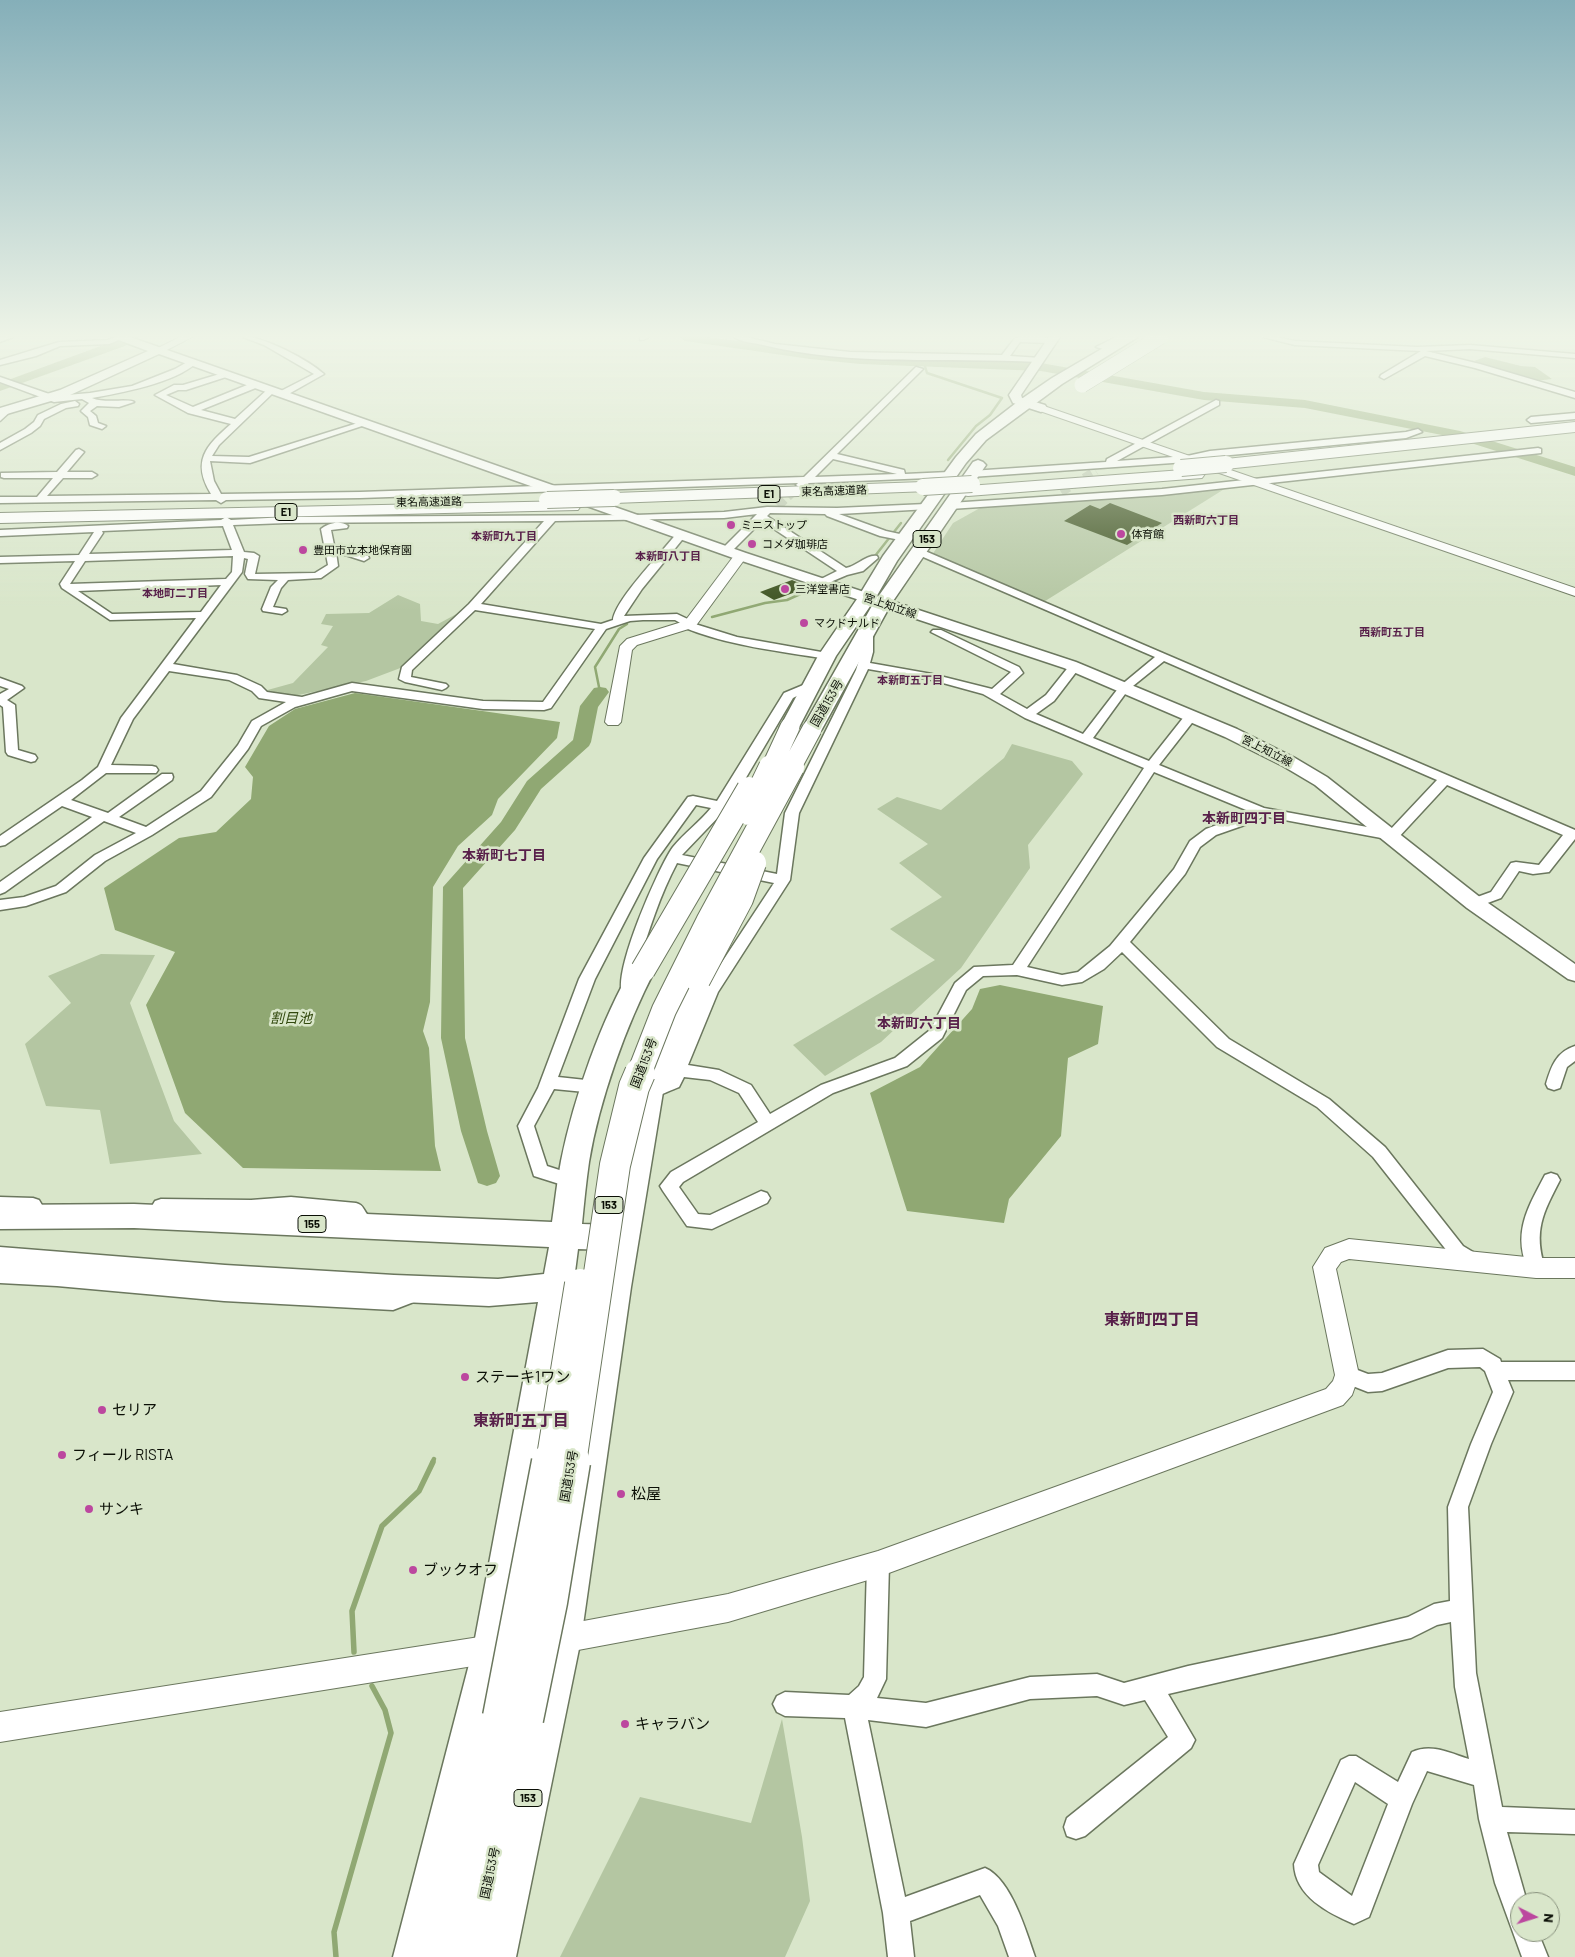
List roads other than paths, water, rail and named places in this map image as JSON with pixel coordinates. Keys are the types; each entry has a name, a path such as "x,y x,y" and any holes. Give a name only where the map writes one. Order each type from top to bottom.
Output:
{"highway":[{"name":"国道153号","path":"446,1957 502,1717 526,1604 558,1423 599,1163 618,1084 675,955 801,728 867,634 874,602 905,538 922,491 949,475 981,437 996,428"},
{"name":"国道153号","path":"472,1957 548,1602 578,1423 615,1165 634,1087 664,1010 801,728 812,685 827,656 918,552 950,506 1011,428"},
{"name":"東名高速道路","path":"1528,441 1574,428"},
{"name":"東名高速道路","path":"0,518 572,506 634,511 922,491 970,483 1188,467 1233,466 1415,443 1528,441 1575,435"},
{"name":"東名高速道路","path":"0,512 550,495 614,498 922,491"},
{"path":"0,524 296,512"},
{"name":"153","path":"415,1957 502,1648 548,1332 565,1236 572,1181 588,1105 627,999 643,970 780,735 801,728 810,747 770,822 741,899 698,980 649,1092 616,1287 562,1639 494,1957"},
{"name":"155","path":"0,1217 134,1216 624,1238"},
{"path":"0,1260 197,1276 420,1290 504,1293 530,1291 557,1283 616,1287"},
{"path":"504,1293 521,1299 542,1314 548,1332"},
{"path":"502,1648 584,1502"}],"main road":[{"name":"宮上知立線","path":"375,428 550,495 634,511 681,535 734,554 1074,667 1231,733 1289,762 1321,782 1392,836 1474,903 1575,974"}],"street":[{"path":"0,447 31,428"},
{"path":"218,498 209,476 206,458 215,443 230,428"},
{"path":"206,458 250,460 350,428"},
{"path":"802,484 860,428"},
{"path":"1098,428 1141,443 1188,467"},
{"path":"1096,470 1169,428"},
{"path":"1188,467 1210,454 1406,435 1415,443"},
{"path":"950,506 1057,496 1162,492 1496,456 1528,441"},
{"path":"40,498 79,452"},
{"path":"832,456 922,491"},
{"path":"970,483 1106,464 1188,467 1253,481 1575,592"},
{"path":"4,476 92,475"},
{"path":"0,533 286,520 552,519 634,511 724,515 828,511 922,491 949,475"},
{"path":"0,500 40,498 550,495 802,484 922,491"},
{"path":"613,722 625,649 632,642 688,624 734,554 764,513 778,506"},
{"path":"828,511 828,514 884,534 905,538"},
{"path":"764,513 782,531 812,547 844,572"},
{"path":"442,686 405,679 406,670 473,606 552,519"},
{"path":"0,560 239,554 254,556 250,574 252,577 317,576 333,566 326,529 333,526 367,525 381,520"},
{"path":"0,842 87,783 103,769 127,718 230,582 240,562 239,554 227,522"},
{"path":"98,532 65,584 67,588 110,617 206,614"},
{"path":"618,621 619,613 638,587 681,535"},
{"path":"329,547 364,558"},
{"path":"918,552 1573,834 1544,869 1533,870 1516,866 1496,895 1474,903"},
{"path":"821,583 844,572 859,569 873,558"},
{"path":"282,611 267,609 276,587 283,581 283,576"},
{"path":"67,588 230,582"},
{"path":"473,606 602,627 618,621 643,617 677,617 701,631 827,656"},
{"path":"0,905 26,901 61,889 100,858 147,832 206,794 244,746 256,724 270,714 301,700 341,689 358,687 483,705 540,707 547,705 602,627"},
{"path":"937,632 1015,669 1017,673 993,694"},
{"path":"649,1092 673,1083 711,991 783,880 792,814 836,726 844,704 863,665 867,653 867,634"},
{"path":"990,656 1002,643"},
{"path":"1085,740 1124,688 1162,658"},
{"path":"863,665 952,682 987,691 1027,714 1085,740 1261,811 1392,836 1422,806 1445,779"},
{"path":"166,667 221,673 259,689 263,695 301,700"},
{"path":"1027,714 1050,698 1074,667"},
{"path":"0,682 18,688 0,700 9,705 6,754 31,758"},
{"path":"627,999 630,967 660,882 673,858 679,848 721,806 739,780 788,696 812,685"},
{"path":"1017,970 1151,767 1192,716"},
{"path":"103,769 152,770"},
{"path":"0,889 167,777"},
{"path":"572,1181 540,1170 526,1126 548,1082 587,979 652,858 693,800 721,806"},
{"path":"61,801 147,832"},
{"path":"761,1198 712,1222 693,1221 669,1186 677,1177 827,1089 901,1062 936,1034 960,987 979,971 1017,970 1062,980 1082,977 1099,965 1121,942 1180,871 1195,844 1210,832 1251,818 1261,811"},
{"path":"673,858 783,880"},
{"path":"1121,942 1223,1042 1323,1103 1379,1152 1457,1251 1474,1261"},
{"path":"1554,1084 1560,1064 1575,1052"},
{"path":"679,1070 713,1074 745,1089 768,1124"},
{"path":"548,1082 595,1087"},
{"path":"1536,1268 1529,1251 1528,1235 1536,1210 1551,1180"},
{"path":"0,1204 73,1207 251,1207 291,1204 356,1210 362,1220 374,1227"},
{"path":"0,1727 562,1639 728,1608 878,1564 1334,1397 1344,1387 1347,1375 1324,1267 1333,1255 1349,1249 1536,1268 1575,1268"},
{"path":"0,1275 57,1278 224,1293 393,1302 420,1290"},
{"path":"1347,1375 1368,1383 1382,1382 1448,1359 1483,1358 1493,1365 1503,1392 1481,1444 1458,1507 1464,1682 1491,1819 1500,1857 1511,1892"},
{"path":"1495,1371 1575,1370"},
{"path":"854,1707 866,1694 875,1679 878,1564"},
{"path":"785,1704 854,1707 926,1715 1030,1688 1097,1685 1124,1694 1410,1627 1434,1615 1462,1608"},
{"path":"1076,1827 1184,1740 1150,1687"},
{"path":"854,1707 896,1914 901,1957"},
{"path":"1402,1799 1356,1768 1349,1768 1306,1864 1306,1871 1310,1880 1342,1905 1354,1911 1360,1908 1402,1799 1420,1760 1430,1759 1484,1776"},
{"path":"1491,1819 1575,1822"},
{"path":"896,1914 985,1881 993,1891 1011,1923 1022,1957"},
{"path":"1529,1942 1535,1957"}],"water":[{"name":"割目池","path":"355,693 560,722 557,738 498,799 492,815 458,846 433,887 430,1002 423,1031 429,1048 435,1146 441,1171 243,1168 185,1113 146,1005 175,952 115,930 104,888 179,838 216,832 251,799 253,777 245,767 269,726 295,709"},
{"path":"1000,985 1103,1006 1098,1044 1068,1058 1061,1136 1009,1199 1004,1223 907,1211 870,1093 920,1067 972,1009 980,989"}],"waterway":[{"path":"948,460 974,428"},
{"path":"1427,428 1455,434 1575,472"},
{"path":"875,556 901,523"},
{"path":"712,617 765,603 787,600 818,586"},
{"path":"600,692 595,667 619,629 627,624"},
{"name":"割目池","path":"487,1176 474,1131 453,1038 453,887 508,826 534,785 582,742 589,706 600,692"},
{"name":"割目池","path":"487,1176 487,1183"},
{"path":"432,1463 434,1459"},
{"path":"354,1652 352,1611 382,1526 419,1491 433,1462"},
{"path":"336,1957 334,1932 391,1733 385,1710 372,1686"}],"tunnel":[{"path":"1061,492 1096,471"},
{"path":"778,506 798,487"}],"place":[{"name":"ミニストップ","path":"731,525"},
{"name":"体育館","path":"1121,534"},
{"name":"コメダ珈琲店","path":"752,544"},
{"name":"豊田市立本地保育園","path":"303,550"},
{"name":"三洋堂書店","path":"785,589"},
{"name":"マクドナルド","path":"804,623"},
{"name":"ステーキ1ワン","path":"465,1377"},
{"name":"セリア","path":"102,1410"},
{"name":"フィール RISTA","path":"62,1455"},
{"name":"松屋","path":"621,1494"},
{"name":"サンキ","path":"89,1509"},
{"name":"ブックオフ","path":"413,1570"},
{"name":"キャラバン","path":"625,1724"}],"district":[{"name":"西新町六丁目","path":"1206,520"},
{"name":"本新町九丁目","path":"504,536"},
{"name":"本新町八丁目","path":"668,556"},
{"name":"本地町二丁目","path":"175,593"},
{"name":"西新町五丁目","path":"1392,632"},
{"name":"本新町五丁目","path":"910,680"},
{"name":"本新町四丁目","path":"1244,818"},
{"name":"本新町七丁目","path":"504,855"},
{"name":"本新町六丁目","path":"919,1023"},
{"name":"東新町四丁目","path":"1152,1320"},
{"name":"東新町五丁目","path":"521,1421"}]}
